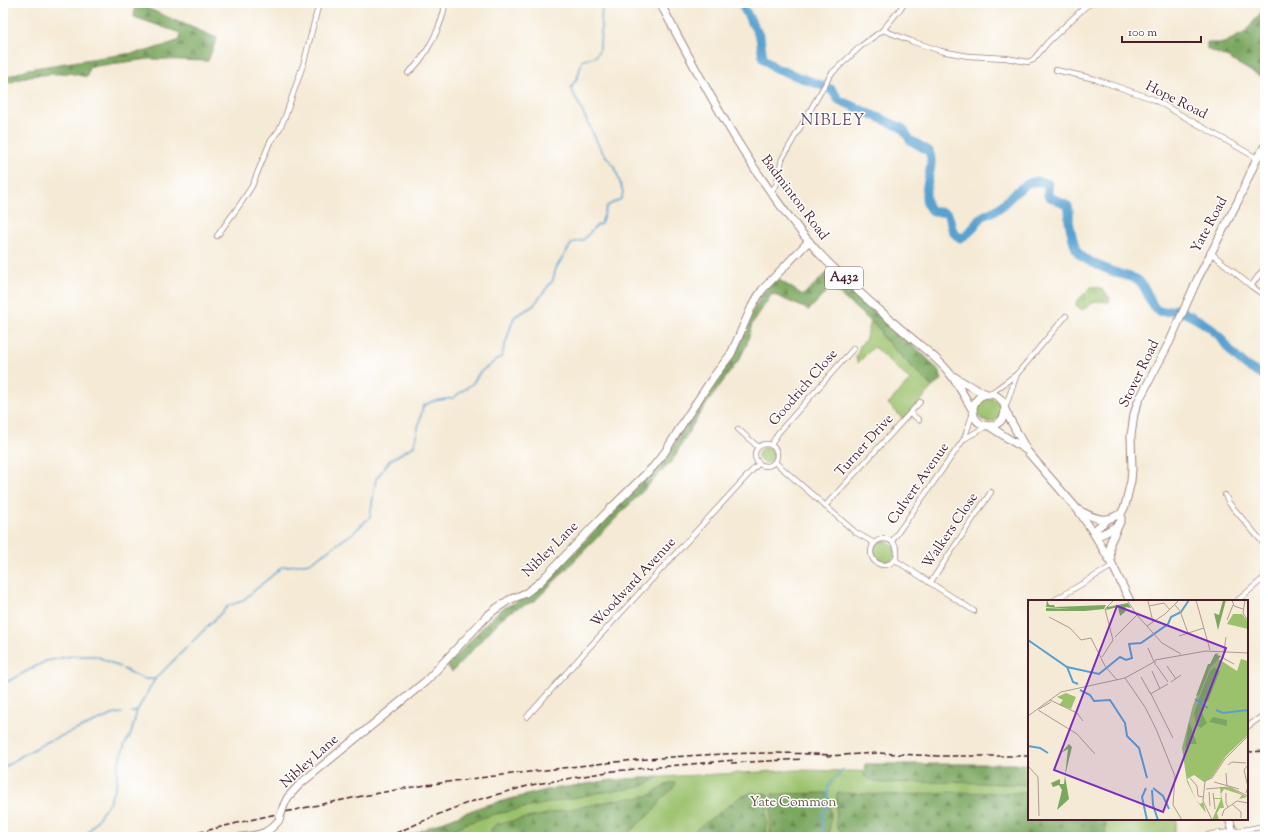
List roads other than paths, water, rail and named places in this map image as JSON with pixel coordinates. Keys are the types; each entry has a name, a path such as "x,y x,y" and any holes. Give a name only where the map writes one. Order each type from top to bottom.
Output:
{"main road":[{"name":"Badminton Road","path":"660,3 695,69 753,166 770,191 809,241 841,275 951,374 968,385 988,394"},
{"name":"Yate Road","path":"1181,317 1210,252 1238,201 1257,158 1265,146"},
{"name":"Nibley Lane","path":"241,837 261,834 272,829 279,820 288,797 300,784 426,681 492,612 509,600 526,593 540,582 608,511 653,467 665,452 714,376 731,354 752,306 762,290 809,241"},
{"name":"Stover Road","path":"1112,565 1110,543 1121,520 1121,514 1125,506 1131,482 1131,436 1134,414 1138,402 1181,317"},
{"name":"Badminton Road","path":"951,374 973,412"},
{"path":"1027,451 977,420 973,412 973,407 976,400 982,395 988,394 994,395 1002,400 1005,409 1027,451 1078,510 1095,535 1130,600"},
{"path":"988,426 996,424 1001,420 1005,409"},
{"path":"1078,510 1093,517 1108,519"},
{"path":"1095,535 1096,529 1108,519 1121,514"},
{"path":"1095,535 1100,536 1118,525"},
{"path":"1229,820 1234,835"}],"street":[{"path":"217,236 252,186 270,142 279,130 304,62 319,3"},
{"path":"408,73 414,68 428,47 443,20 445,3"},
{"path":"770,191 776,186 782,158 831,74 861,46 883,30 905,3"},
{"path":"883,30 941,51 968,56 1006,58 1028,62 1033,60 1048,42 1085,7 1092,3"},
{"name":"Hope Road","path":"1056,70 1095,79 1153,99 1257,158"},
{"path":"1210,252 1265,296"},
{"path":"1251,286 1265,267"},
{"path":"988,394 1017,374 1066,316"},
{"name":"Goodrich Close","path":"771,444 778,433 854,348"},
{"path":"1005,409 1017,374"},
{"name":"Turner Drive","path":"825,506 920,402"},
{"name":"Culvert Avenue","path":"892,541 964,439 973,412"},
{"path":"910,413 919,420"},
{"name":"Culvert Avenue","path":"964,439 988,426"},
{"path":"738,429 758,447"},
{"path":"762,444 771,444 777,450 777,458 775,462 769,466 759,464 755,458 758,447 762,444"},
{"path":"775,462 855,532 874,543"},
{"name":"Woodward Avenue","path":"527,718 584,653 759,464"},
{"name":"Walkers Close","path":"930,583 991,492"},
{"path":"1225,495 1229,503 1265,545"},
{"path":"885,538 892,541 898,548 898,554 895,560 889,565 877,563 872,557 871,550 874,543 879,539 885,538"},
{"path":"895,560 974,611"},
{"path":"1055,600 1112,565"},
{"path":"1238,600 1265,577"},
{"path":"1248,726 1265,714"},
{"path":"1204,837 1211,834 1234,835 1265,826"}],"waterway":[{"path":"192,642 228,606 242,601 282,567 310,563 353,533 370,517 376,479 390,460 414,446 423,406 433,401 453,398 473,383 480,372 501,357 514,317 533,306 553,280 556,268 572,243 583,240 596,226 601,224 607,206 621,199 623,192 615,167 601,150 571,88 578,76 582,61 596,56 600,48 602,3"},
{"path":"741,3 760,37 763,58 775,68 831,89 839,100 900,127 904,130 910,140 929,151 931,165 926,196 927,203 930,209 936,212 943,212 949,216 952,229 960,238 969,232 982,217 999,208 1027,184 1041,181 1048,184 1048,196 1068,206 1072,236 1077,251 1084,258 1103,268 1138,280 1143,285 1155,308 1160,311 1167,312 1176,309 1202,322 1212,329 1234,355 1243,363 1253,370 1265,375"},
{"path":"123,669 144,679 155,679 188,646"},
{"path":"3,684 46,661 72,656 96,656 120,667"},
{"path":"132,712 137,711 155,679"},
{"path":"85,837 109,803 117,782 117,769 125,744 131,734 137,711"},
{"path":"3,768 49,741 112,715 122,713"},
{"path":"820,837 823,827 822,814 828,806 828,787 843,769"}],"railway":[{"path":"1248,752 1265,751"},
{"path":"181,837 322,804 407,788 462,780 657,758 762,753 831,755"},
{"path":"826,756 878,753 938,756 1028,756"},
{"path":"731,763 803,759"},
{"path":"387,837 470,802 531,785 613,771 736,760"}],"district":[{"name":"NIBLEY","path":"833,121"}],"park label":[{"name":"Yate Common","path":"793,803"}]}
